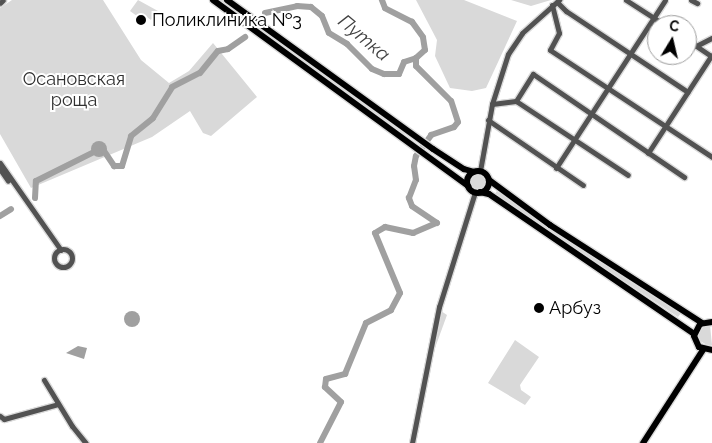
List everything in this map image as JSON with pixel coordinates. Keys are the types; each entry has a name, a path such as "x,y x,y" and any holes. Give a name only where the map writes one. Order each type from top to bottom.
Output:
{"main road":[{"path":"213,0 468,186 478,192 489,194 694,334 696,343 703,350 712,350"},
{"path":"227,0 433,149 466,170 477,171 550,224 702,323 712,322"},
{"path":"468,186 469,176 477,171"},
{"path":"478,192 486,189 489,180"},
{"path":"694,334 702,323"},
{"path":"643,443 703,350"}],"street":[{"path":"626,0 649,15"},
{"path":"656,15 665,0"},
{"path":"556,2 559,33 550,50 606,90 712,157"},
{"path":"556,2 566,11 688,92"},
{"path":"477,171 492,104 508,54 516,39 556,2"},
{"path":"556,168 647,29"},
{"path":"697,46 712,38"},
{"path":"648,153 711,56 697,47"},
{"path":"516,101 532,74 684,177"},
{"path":"492,104 516,101 628,175"},
{"path":"488,120 583,185"},
{"path":"0,163 61,250 72,255 68,266 57,265 56,254 0,169"},
{"path":"412,443 439,307 478,192"},
{"path":"56,254 61,250"},
{"path":"44,380 58,404 86,443"},
{"path":"0,416 4,419 58,404"}],"green space":[{"name":"Осановская роща","path":"12,0 103,0 141,60 169,83 189,71 213,43 257,97 211,136 203,133 190,111 152,137 31,188 0,134 0,8"},
{"path":"138,0 158,11 151,20 144,15 141,19 130,11"},
{"path":"216,0 223,0 406,132 403,135"},
{"path":"416,0 464,0 517,21 486,88 472,91 450,88 435,56 437,40"},
{"path":"511,0 551,0 531,6"},
{"path":"478,174 486,182 478,190 470,182"},
{"path":"497,191 681,313 678,317 494,195"},
{"path":"441,311 447,315 435,348 433,347"},
{"path":"710,325 712,345 707,345 700,341 698,334 703,327"},
{"path":"515,340 539,357 520,385 521,390 531,397 525,405 488,383"}],"shaded area":[{"path":"99,141 105,143 107,149 105,155 99,157 93,155 91,149 93,143"},
{"path":"129,311 135,311 140,316 138,325 129,327 124,322 124,316"},
{"path":"78,346 87,348 84,359 66,353"}],"waterway":[{"path":"320,443 341,402 325,387 326,379 345,374 366,323 391,310 400,293 375,233 385,227 413,233 437,223 412,206 409,198 416,180 414,166 416,156 431,135 454,127 458,122 451,101 416,66 416,58 425,50 423,37 412,22 385,8 382,0"},
{"name":"Путка","path":"265,13 297,6 311,7 322,16 329,33 347,44 372,69 384,74 399,74 404,62 416,58"},
{"name":"Путка","path":"35,198 36,181 102,148 114,166 122,166 131,136 153,118 172,87 200,73 218,51 228,49 245,37"},
{"name":"Путка","path":"0,216 11,209"}],"place":[{"name":"Поликлиника №3","path":"141,20"},
{"name":"Арбуз","path":"539,308"}]}
